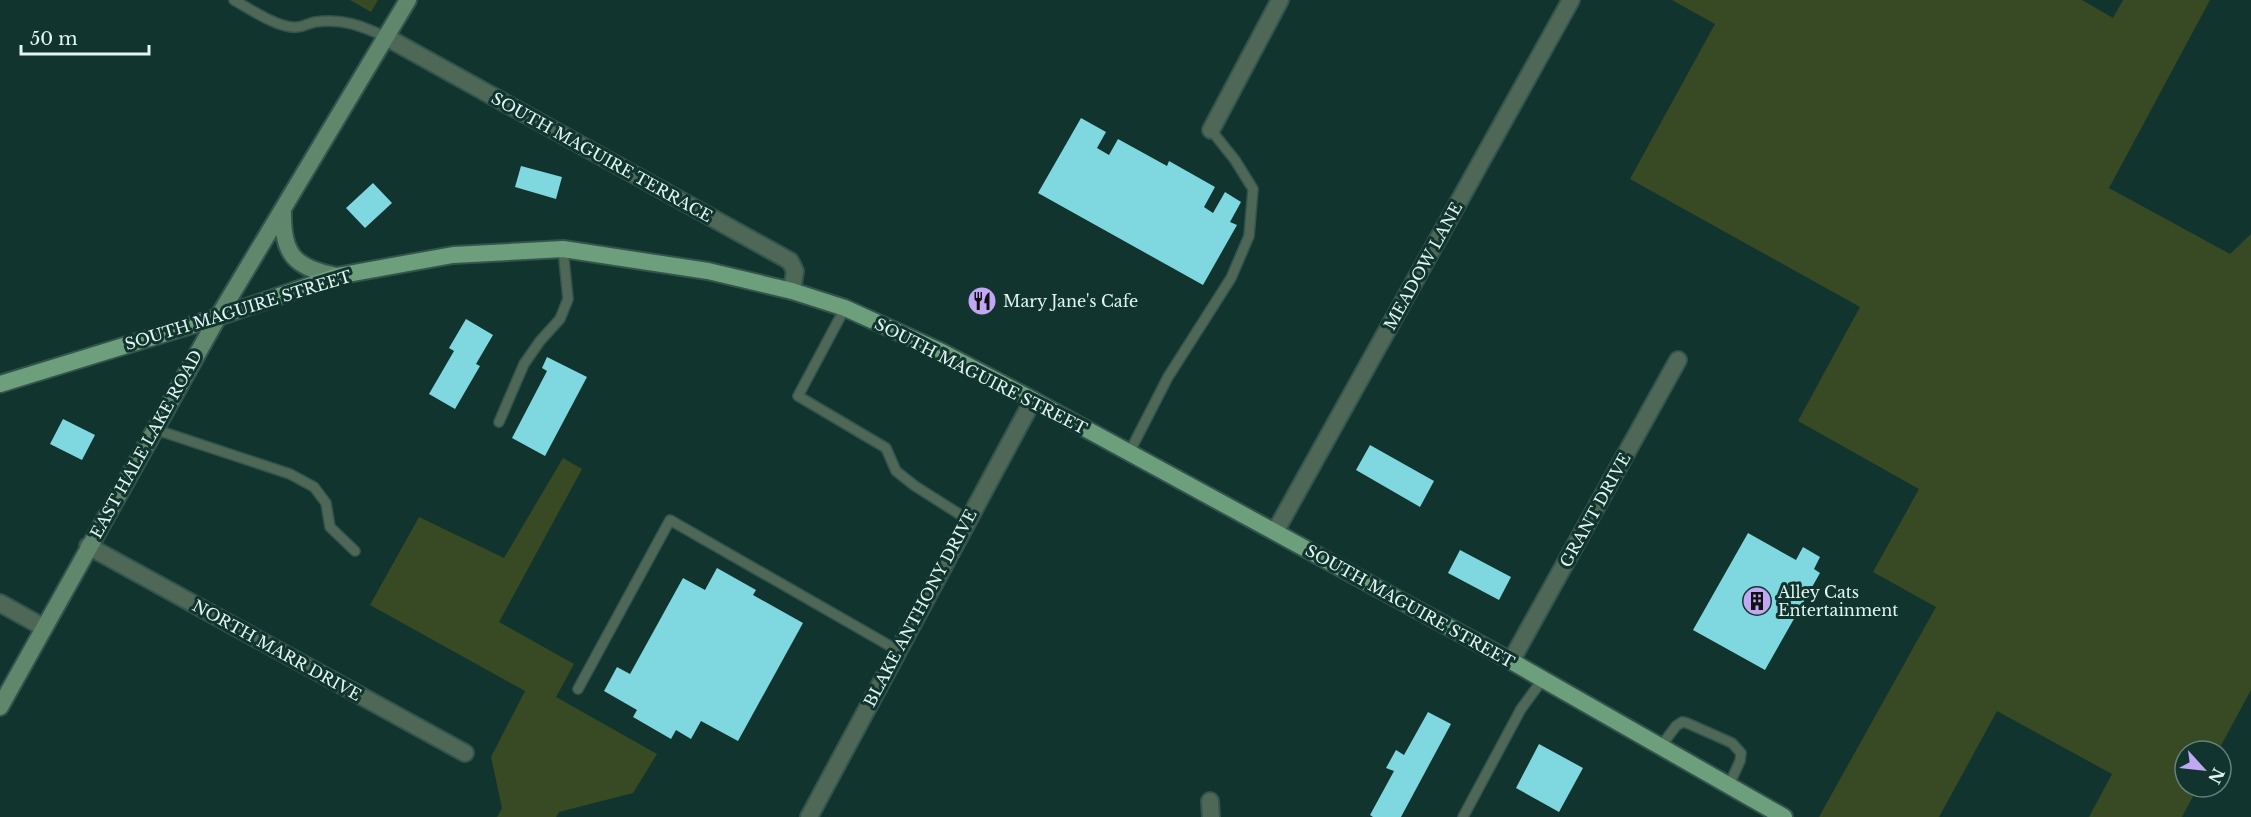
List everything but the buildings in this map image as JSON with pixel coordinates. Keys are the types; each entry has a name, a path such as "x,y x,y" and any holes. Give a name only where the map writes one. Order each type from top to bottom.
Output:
{"main road":[{"name":"EAST HALE LAKE ROAD","path":"0,707 218,317 408,0"},
{"path":"283,209 283,238 291,254 302,265 315,272 337,276"},
{"name":"SOUTH MAGUIRE STREET","path":"0,384 218,317 337,276 453,255 563,249 708,271 792,291 845,308 942,352 1033,400 1511,661 1784,817"}],"street":[{"path":"1211,130 1280,0"},
{"name":"MEADOW LANE","path":"1275,532 1571,0"},
{"name":"SOUTH MAGUIRE TERRACE","path":"386,37 790,261 795,271 792,291"},
{"name":"GRANT DRIVE","path":"1511,661 1678,360"},
{"name":"BLAKE ANTHONY DRIVE","path":"809,817 967,519 1033,400"},
{"name":"NORTH MARR DRIVE","path":"88,546 465,753"},
{"path":"0,603 43,627"}],"lane":[{"path":"234,0 280,24 297,28 314,22 356,23 386,37"},
{"path":"1129,453 1168,377 1231,278 1250,236 1253,189 1235,160 1211,130"},
{"path":"499,422 524,364 540,341 560,319 568,299 563,249"},
{"path":"845,308 798,396 886,448 896,471 967,519"},
{"path":"154,429 290,474 314,486 326,503 330,527 355,551"},
{"path":"579,689 670,520 897,650"},
{"path":"1463,817 1521,709 1543,679"},
{"path":"1661,746 1676,726 1682,722 1732,743 1741,753 1740,761 1729,785"}],"green space":[{"path":"350,0 378,0 371,12"},
{"path":"1672,0 2082,0 2113,18 2123,0 2210,0 2109,188 2230,254 2251,234 2251,690 2224,739 2173,739 2173,799 2192,799 2182,817 2089,817 2112,774 1997,711 1939,817 1819,817 1936,607 1873,572 1919,489 1798,421 1860,307 1630,179 1715,24"},
{"path":"563,458 582,469 499,622 574,664 556,697 657,754 633,793 559,812 556,817 497,817 502,808 491,757 525,691 370,605 419,517 504,558"}],"place":[{"name":"Mary Jane's Cafe","path":"982,301"},
{"name":"Alley Cats Entertainment","path":"1757,601"}]}
